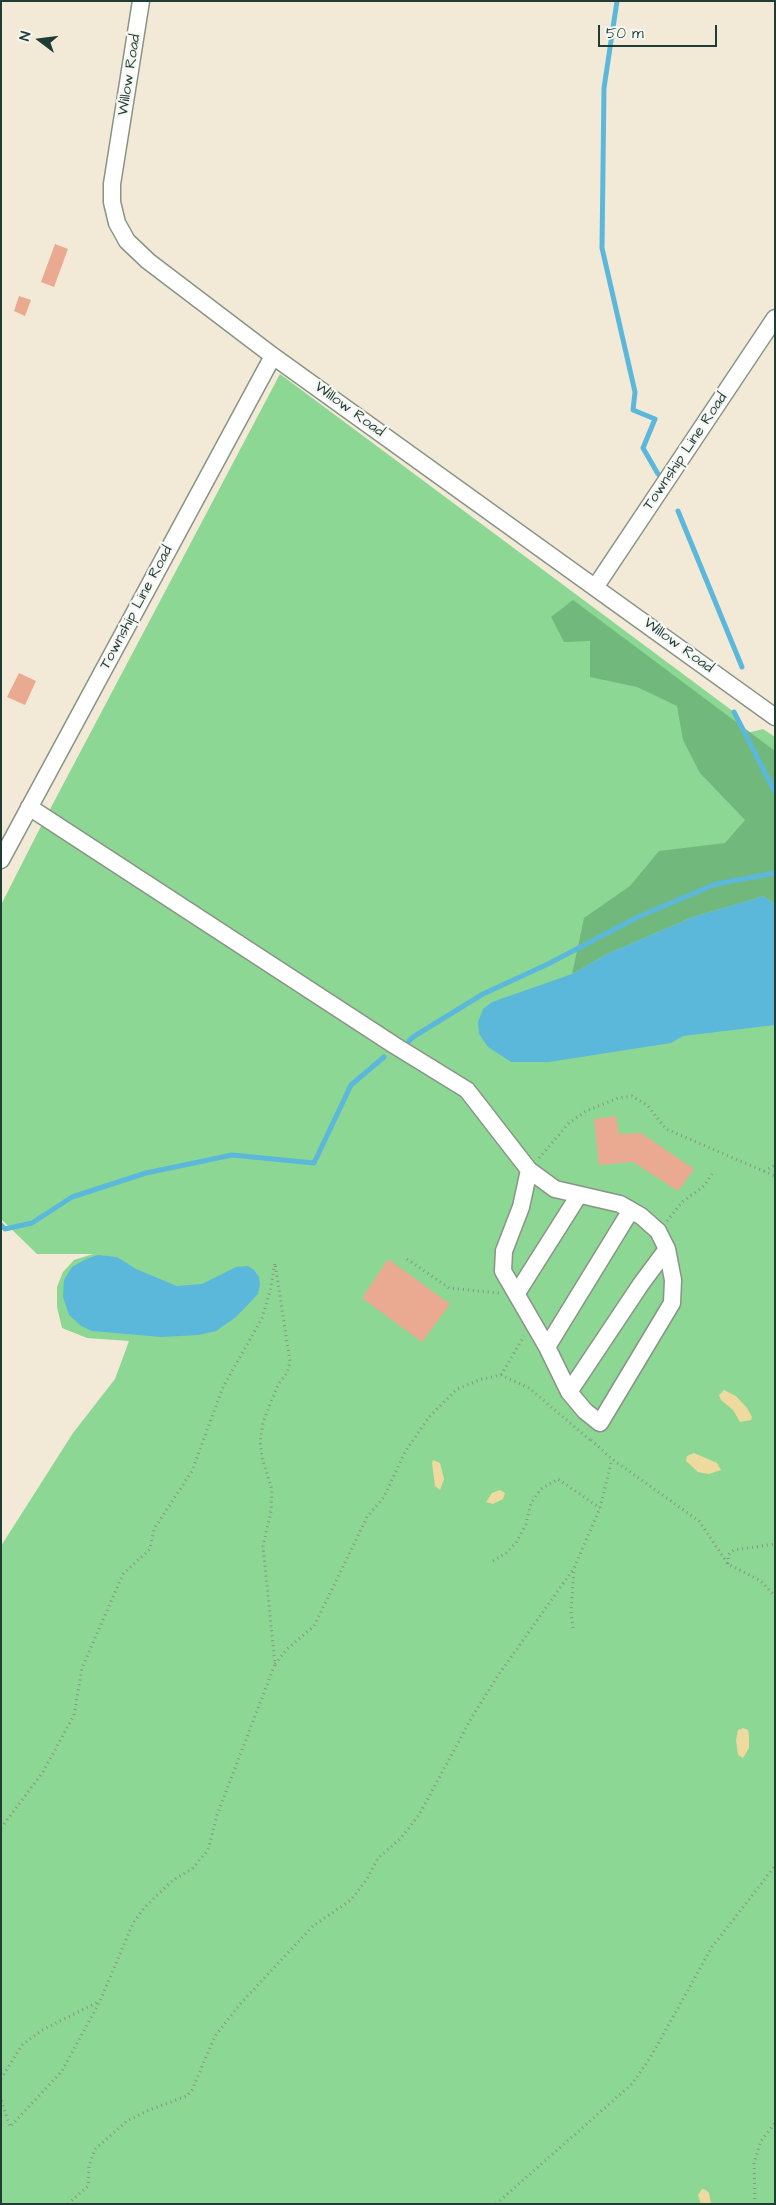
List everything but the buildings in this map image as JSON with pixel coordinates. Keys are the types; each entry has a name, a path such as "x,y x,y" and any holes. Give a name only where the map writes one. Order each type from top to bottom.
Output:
{"street":[{"name":"Willow Road","path":"141,1 112,184 112,202 117,223 128,241 148,261 273,356 596,586 775,717"},
{"name":"Township Line Road","path":"596,586 775,318"},
{"name":"Township Line Road","path":"1,860 273,356"},
{"path":"29,807 377,1034 467,1090 529,1170 555,1189 620,1204 641,1216 658,1231 667,1249 673,1280 672,1303 600,1422 585,1411 569,1392 503,1271 504,1251 521,1207 529,1170"},
{"path":"517,1294 580,1195"},
{"path":"546,1347 631,1210"},
{"path":"569,1392 667,1249"}],"path":[{"path":"529,1170 569,1123 586,1111 602,1104 618,1098 632,1096 648,1106 666,1129 775,1176"},
{"path":"764,1171 775,1165"},
{"path":"658,1231 682,1202 704,1186 712,1174"},
{"path":"407,1259 449,1288 517,1294"},
{"path":"1,1828 43,1772 74,1715 82,1668 123,1574 150,1549 154,1529 192,1471 223,1387 262,1318 270,1291 275,1263 290,1362 287,1374 279,1383 263,1422 260,1442 262,1458 272,1490 271,1511 263,1546 275,1664"},
{"path":"501,1375 532,1323"},
{"path":"1,2099 10,2127 62,2070 100,2001 133,1923 145,1907 173,1880 192,1869 208,1850 217,1815 275,1664 314,1626 366,1517 384,1497 405,1452 429,1417 457,1389 482,1379 501,1375 529,1388 612,1459 699,1521 728,1564 761,1581 775,1596"},
{"path":"590,1440 600,1422"},
{"path":"68,2204 88,2186 90,2167 95,2149 127,2121 149,2110 187,2096 192,2090 215,2036 241,2003 313,1926 351,1900 367,1879 378,1858 400,1839 419,1815 472,1717 497,1677 574,1568 600,1508 612,1459"},
{"path":"492,1560 506,1554 516,1543 526,1524 532,1503 541,1489 558,1478 600,1508"},
{"path":"728,1564 728,1555 734,1550 775,1544"},
{"path":"574,1568 571,1611 574,1628"},
{"path":"496,2204 632,2084 650,2058 712,1947 775,1866"},
{"path":"1,2080 22,2045 42,2030 100,2001"},
{"path":"754,2204 754,2163 762,2141 775,2123"}],"green space":[{"path":"280,374 734,712 743,734 763,729 775,737 775,2204 1,2204 1,1546 73,1433 115,1379 129,1341 87,1338 62,1328 57,1307 57,1287 63,1272 74,1260 93,1254 37,1254 1,1219 1,905"},
{"path":"573,600 775,751 775,905 764,896 693,917 607,954 572,974 584,918 630,886 659,851 725,843 745,820 700,773 683,740 677,706 637,687 590,677 590,641 564,642 551,617"}],"sand":[{"path":"724,1390 736,1396 747,1408 752,1417 751,1420 740,1422 733,1410 721,1400 719,1395"},
{"path":"694,1453 717,1463 721,1470 709,1474 698,1472 686,1461 687,1456"},
{"path":"433,1460 440,1463 444,1479 440,1490 435,1486"},
{"path":"500,1490 505,1493 503,1499 493,1504 486,1502 492,1493"},
{"path":"743,1728 748,1730 749,1748 743,1758 738,1755 736,1740 738,1730"},
{"path":"702,2189 709,2193 711,2204 701,2204 698,2195"}],"water":[{"path":"764,896 775,905 775,1025 683,1036 671,1043 549,1062 511,1062 488,1047 479,1034 478,1022 483,1009 492,1002 572,974 607,954 693,917"},
{"path":"98,1255 117,1257 136,1269 177,1286 202,1284 236,1267 248,1266 259,1277 260,1285 258,1294 236,1317 216,1331 199,1335 161,1337 92,1331 81,1326 69,1315 63,1297 64,1280 72,1267"}],"waterway":[{"path":"617,1 604,88 602,248 635,392 633,410 655,419 643,448 658,474"},
{"path":"678,511 742,667"},
{"path":"734,712 775,792"},
{"path":"409,1041 483,994 548,964 638,917 716,884 775,873"},
{"path":"1,1225 5,1229 32,1223 72,1197 146,1173 232,1155 314,1163 351,1085 384,1057"}]}
